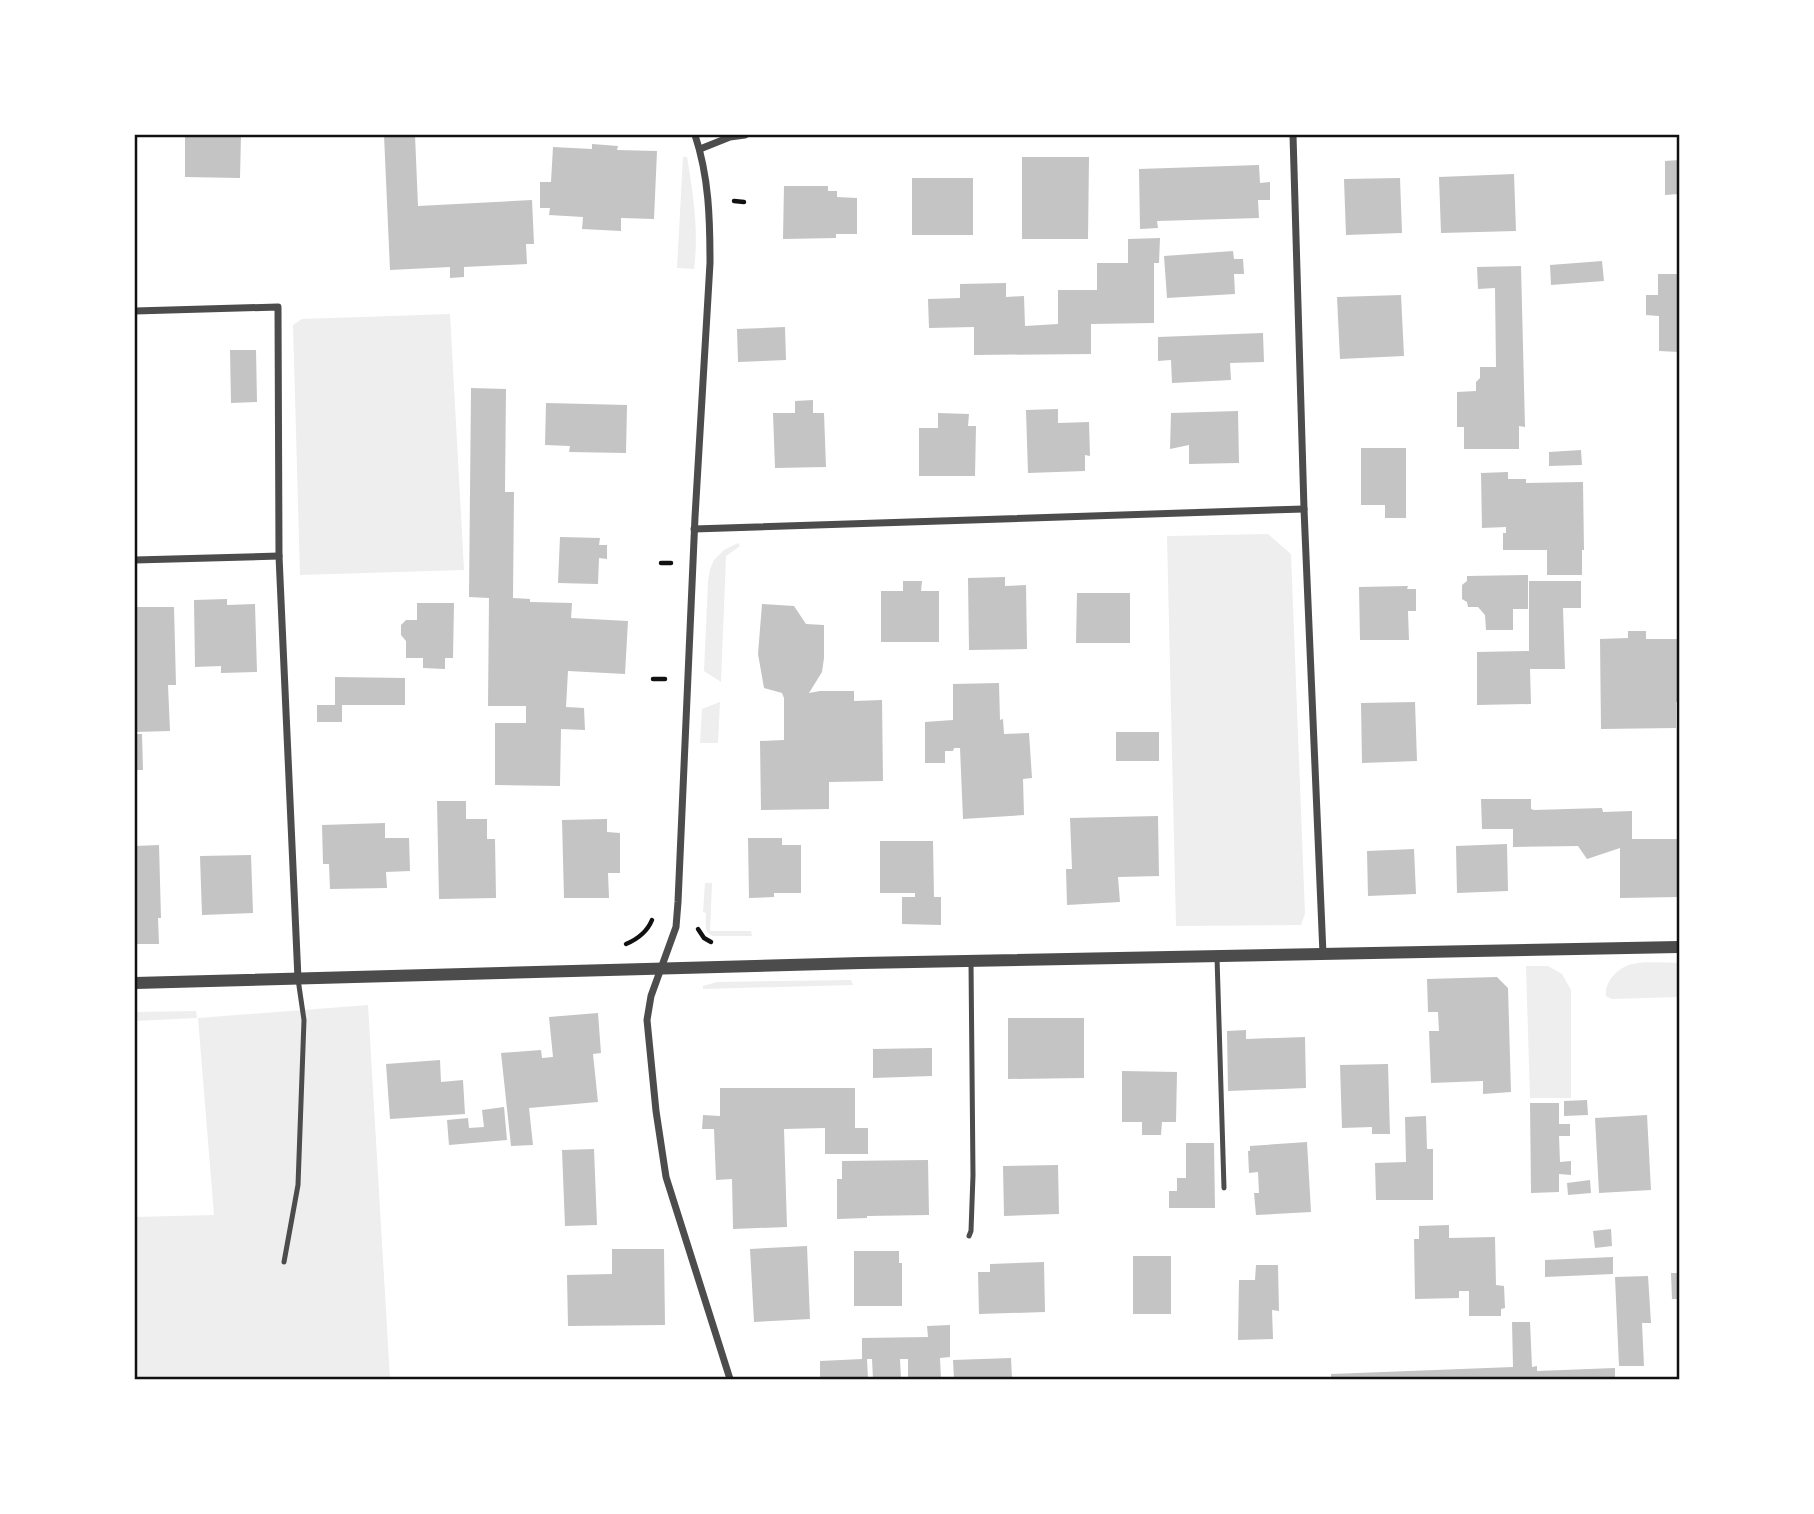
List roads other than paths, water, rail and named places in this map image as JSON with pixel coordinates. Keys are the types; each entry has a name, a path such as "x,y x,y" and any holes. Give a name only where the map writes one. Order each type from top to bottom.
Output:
{"street":[{"path":"695,135 704,163 710,263 694,529 678,902 676,927 650,1004 647,1029 666,1177 730,1379"},
{"path":"699,149 730,137 745,135"},
{"path":"1293,135 1304,509 1323,955"},
{"path":"135,311 278,307 279,556 298,979"},
{"path":"694,529 1304,509"},
{"path":"135,559 279,556"},
{"path":"135,983 1679,947"}],"lane":[{"path":"1217,957 1224,1188"},
{"path":"969,1236 973,1175 971,962"},
{"path":"284,1262 298,1185 304,1020 298,979"}]}
